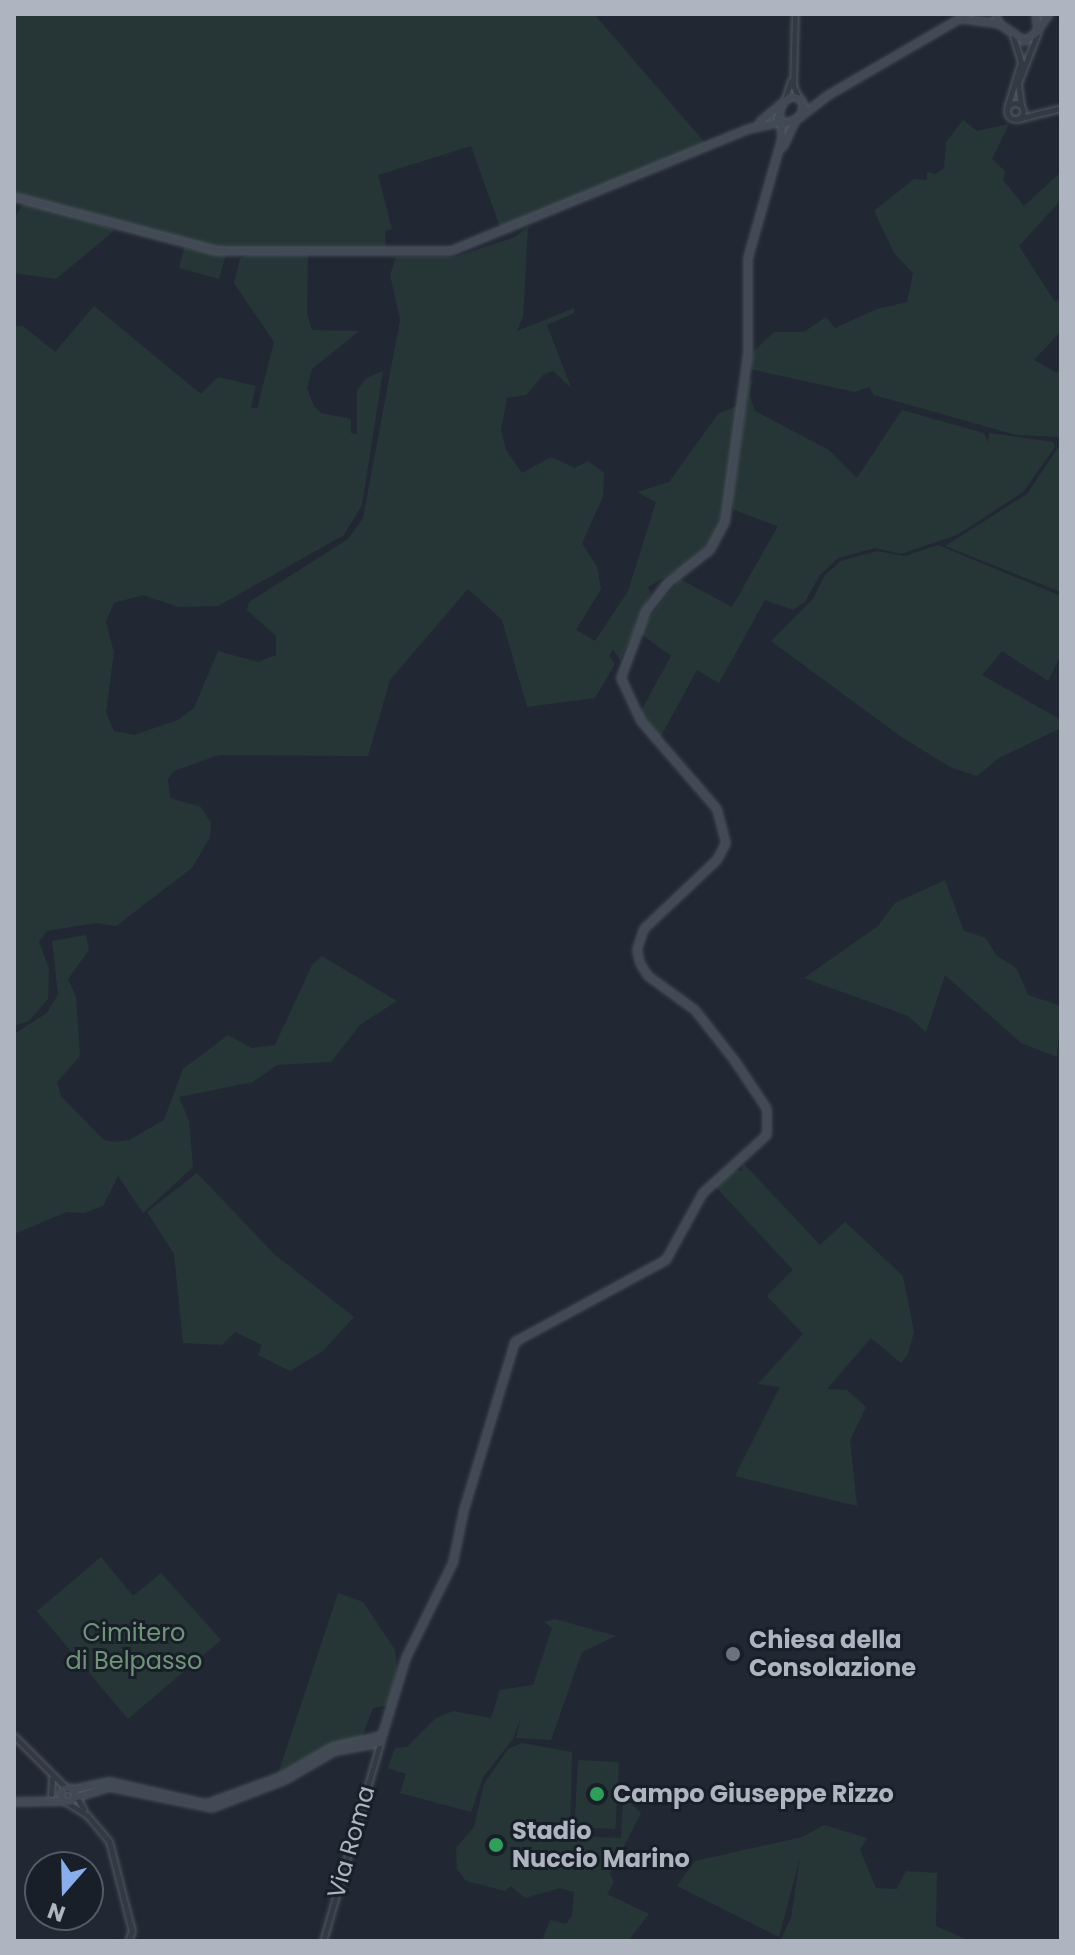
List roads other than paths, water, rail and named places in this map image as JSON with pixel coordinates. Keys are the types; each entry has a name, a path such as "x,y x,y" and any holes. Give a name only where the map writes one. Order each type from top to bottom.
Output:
{"main road":[{"path":"14,197 217,251 440,252 469,246 748,129 797,119 827,96 968,14"},
{"path":"996,14 998,23"},
{"path":"1036,14 1039,30"},
{"path":"956,21 977,17 998,23 1013,36 1025,41 1039,30 1049,14"},
{"path":"748,129 783,103 799,98 827,96"},
{"path":"768,184 797,119 799,98"},
{"path":"381,1740 406,1658 458,1547 464,1510 515,1342 666,1260 703,1193 758,1147 769,1128 764,1103 702,1018 640,963 638,941 644,929 721,856 726,843 717,809 641,721 621,678 646,611 669,582 710,550 725,522 748,354 748,258 782,139 780,122 783,103"},
{"path":"38,1798 66,1795 110,1782 206,1804 283,1776 333,1747 381,1740"},
{"path":"14,1802 110,1787 212,1808 285,1780 335,1751 381,1740"}],"street":[{"path":"795,14 793,72 799,98"},
{"path":"1016,119 1022,106 1018,83 1039,30"},
{"path":"1013,36 1021,62 1007,108 1008,116 1016,119 1061,108"},
{"path":"783,103 793,72"},
{"path":"1007,108 1022,106 1046,112"},
{"path":"14,1736 87,1815"},
{"name":"Via Roma","path":"323,1941 381,1740"},
{"path":"52,1777 66,1795 80,1804 114,1854 132,1929 128,1941"}],"place":[{"name":"Chiesa della Consolazione","path":"733,1654"},
{"name":"Campo Giuseppe Rizzo","path":"597,1794"},
{"name":"Stadio Nuccio Marino","path":"496,1845"}],"park label":[{"name":"Cimitero di Belpasso","path":"134,1647"}]}
